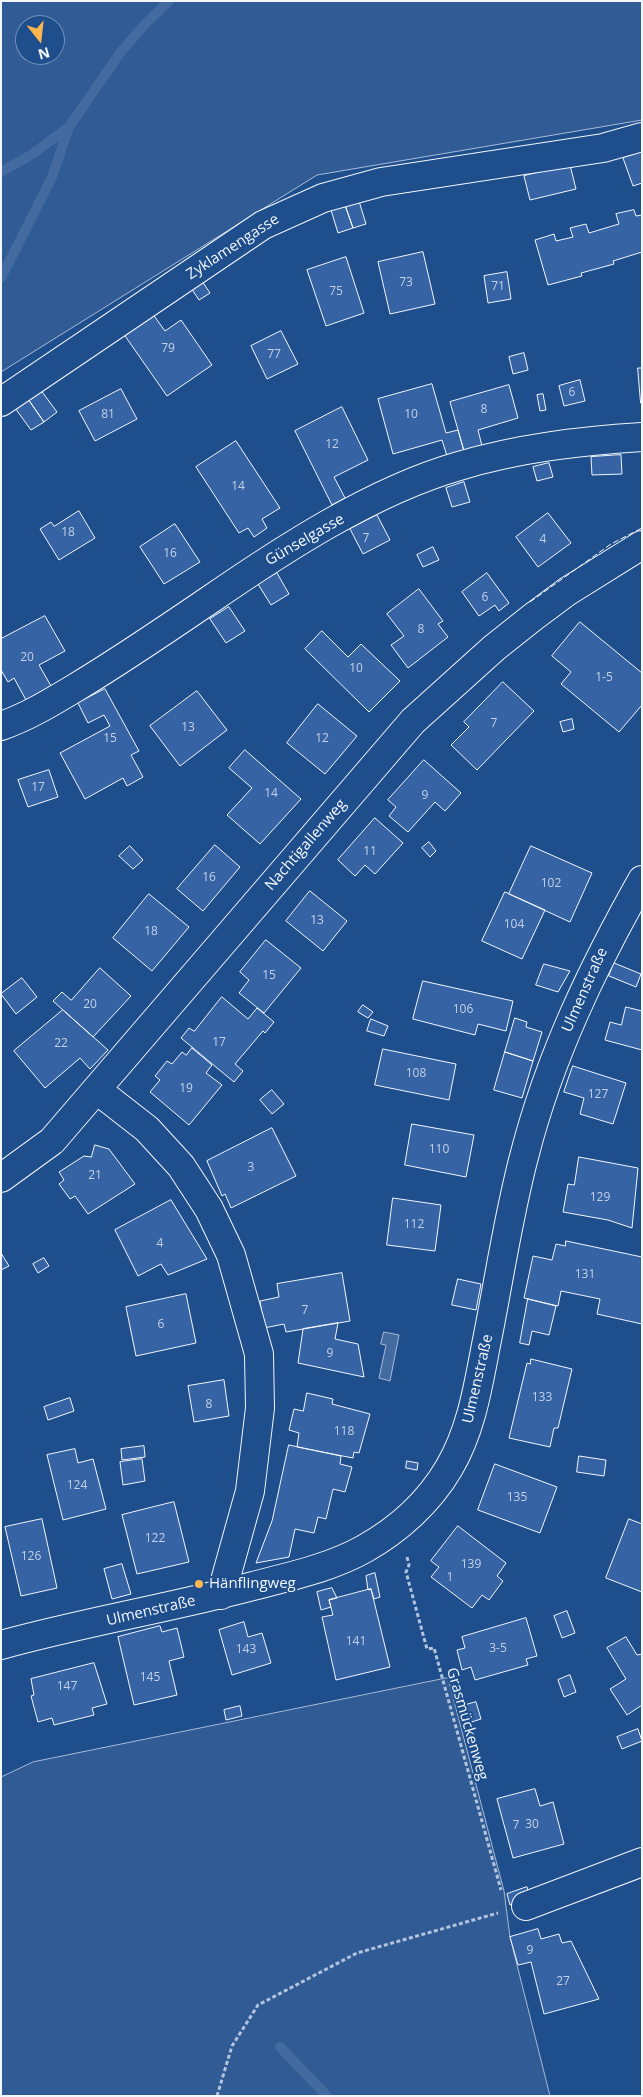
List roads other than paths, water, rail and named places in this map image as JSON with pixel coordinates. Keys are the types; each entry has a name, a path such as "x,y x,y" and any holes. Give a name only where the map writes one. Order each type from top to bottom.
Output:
{"street":[{"name":"Zyklamengasse","path":"1,402 263,225 296,208 323,198 381,182 603,148 642,137"},
{"name":"Günselgasse","path":"1,726 55,700 127,657 263,563 324,527 395,491 458,466 525,450 593,440 642,437"},
{"name":"Nachtigallenweg","path":"1,1178 52,1141 412,721 494,648 533,617 574,586 642,545"},
{"name":"Ulmenstraße","path":"1,1645 220,1595 316,1570 365,1548 393,1530 429,1497 449,1468 475,1402 524,1153 547,1080 575,1008 595,965 642,880"},
{"path":"97,1090 147,1129 181,1166 209,1209 231,1255 259,1354 260,1408 250,1490 220,1595"},
{"path":"516,1908 642,1862"}],"waterway":[{"path":"1,172 31,155 69,127 120,53 146,23 169,1"},
{"path":"1,278 52,177 69,127"},
{"path":"280,2047 327,2096"}],"place":[{"name":"Hänflingweg","path":"199,1584"}]}
